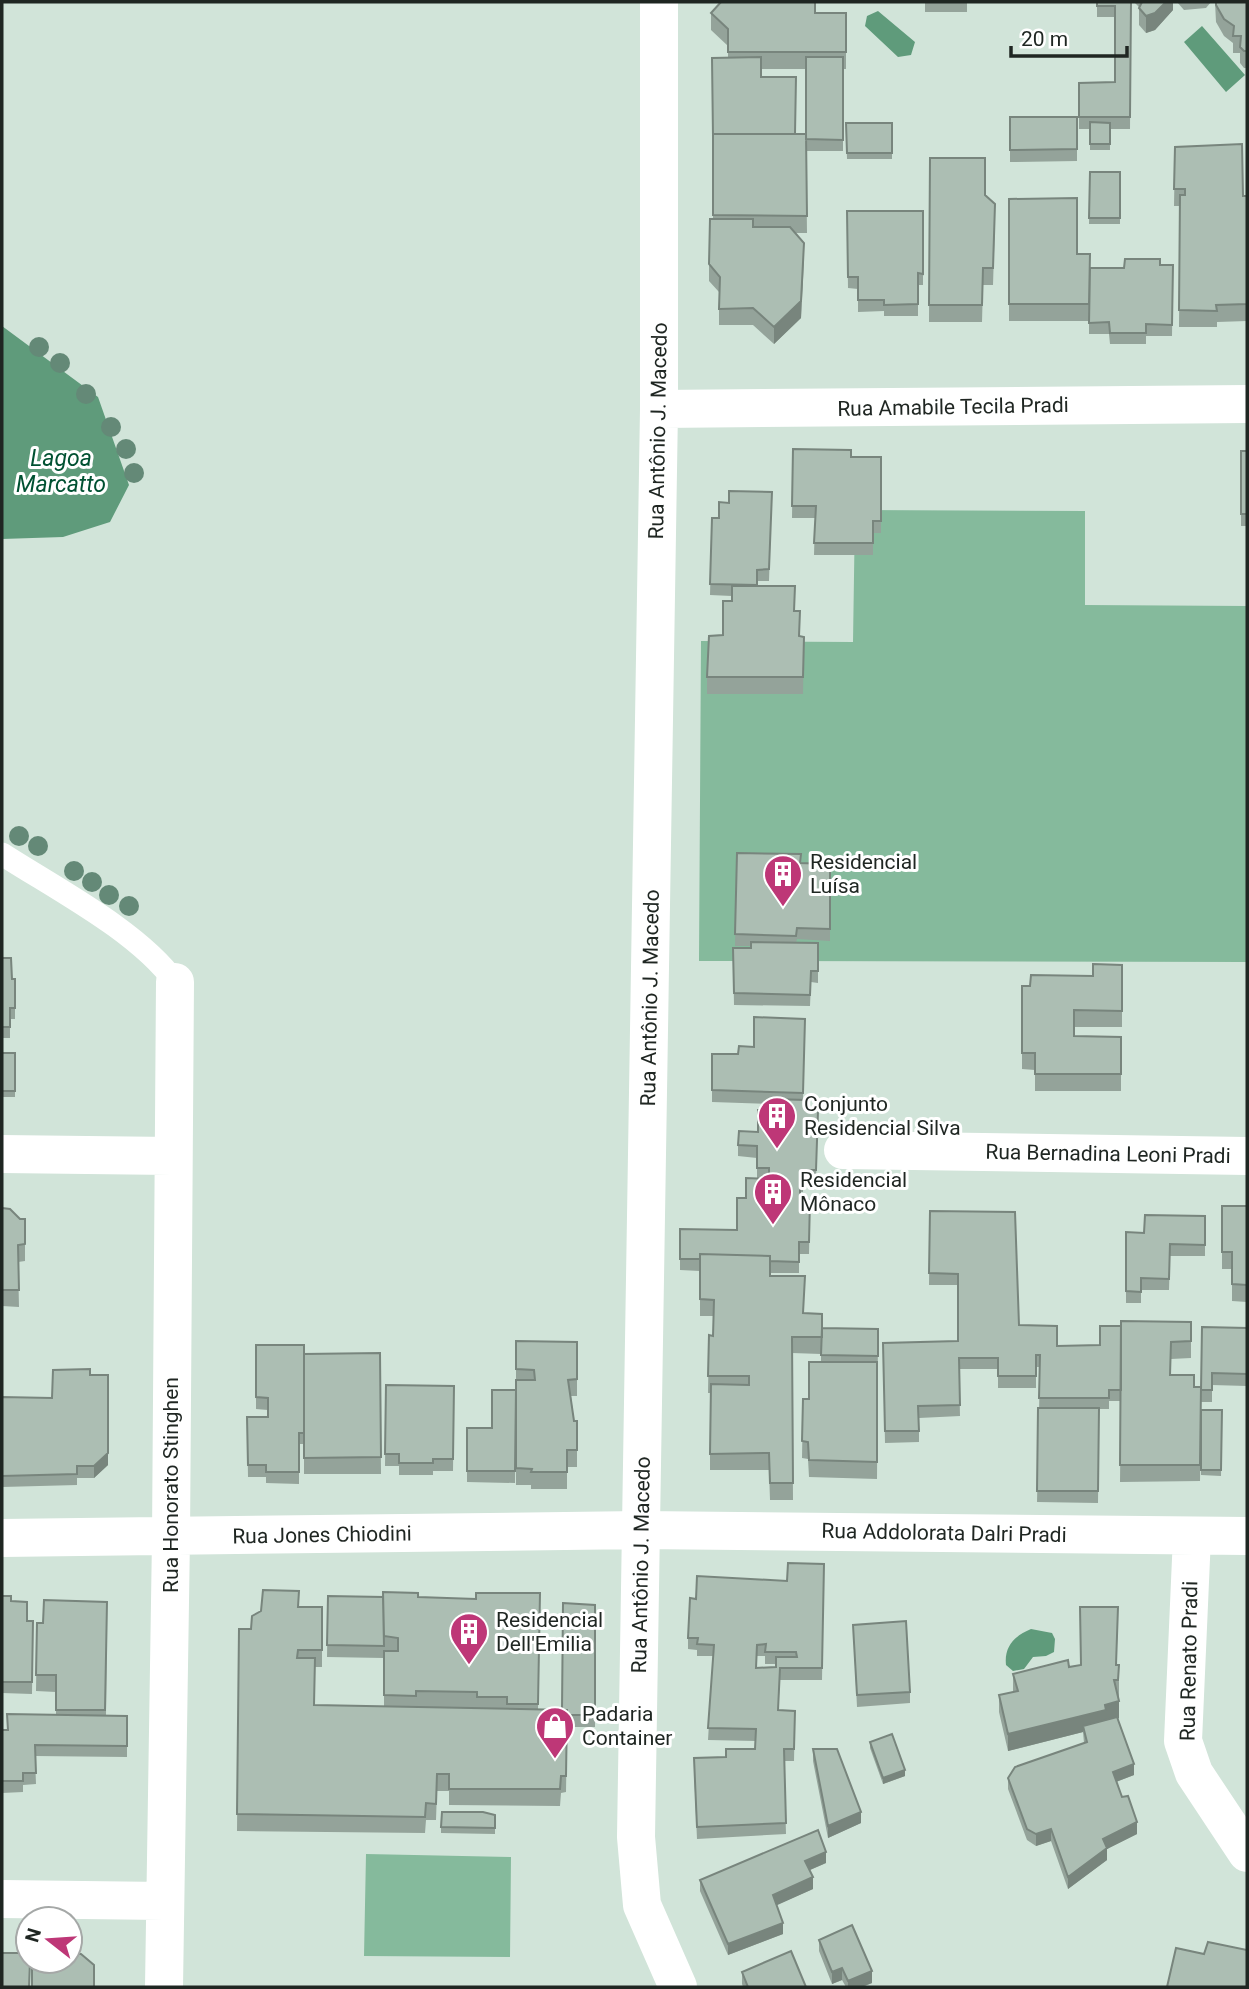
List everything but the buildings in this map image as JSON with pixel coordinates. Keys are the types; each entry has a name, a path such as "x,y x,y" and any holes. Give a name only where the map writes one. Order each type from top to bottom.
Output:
{"street":[{"name":"Rua Antônio J. Macedo","path":"659,2 659,409 636,1837 642,1905 678,1987"},
{"name":"Rua Amabile Tecila Pradi","path":"659,409 1247,404"},
{"name":"Rua Honorato Stinghen","path":"164,1987 175,982"},
{"name":"Rua Bernadina Leoni Pradi","path":"843,1150 1247,1156"},
{"path":"2,1154 173,1156"},
{"name":"Rua Addolorata Dalri Pradi","path":"642,1530 1247,1536"},
{"name":"Rua Jones Chiodini","path":"2,1538 171,1538 642,1530"},
{"name":"Rua Renato Pradi","path":"1192,1536 1183,1741 1194,1773 1247,1853"},
{"path":"2,1899 164,1901"}],"lane":[{"path":"2,854 124,934 159,960 175,982"}],"shaded area":[{"path":"855,510 1085,511 1085,605 1247,606 1247,962 699,961 701,641 853,642"},
{"path":"366,1854 511,1857 510,1957 364,1956"}],"water":[{"path":"878,11 915,42 911,55 898,57 865,26 867,16"},
{"path":"1202,26 1245,75 1226,92 1184,42"},
{"name":"Lagoa Marcatto","path":"2,326 98,397 129,485 110,522 63,537 2,539"},
{"path":"1031,1629 1052,1633 1055,1639 1054,1652 1033,1657 1024,1669 1013,1671 1006,1665 1009,1648 1015,1639"}],"place":[{"name":"Residencial Luísa","path":"783,908"},
{"name":"Conjunto Residencial Silva","path":"777,1150"},
{"name":"Residencial Mônaco","path":"773,1226"},
{"name":"Residencial Dell'Emilia","path":"469,1666"},
{"name":"Padaria Container","path":"555,1760"}]}
